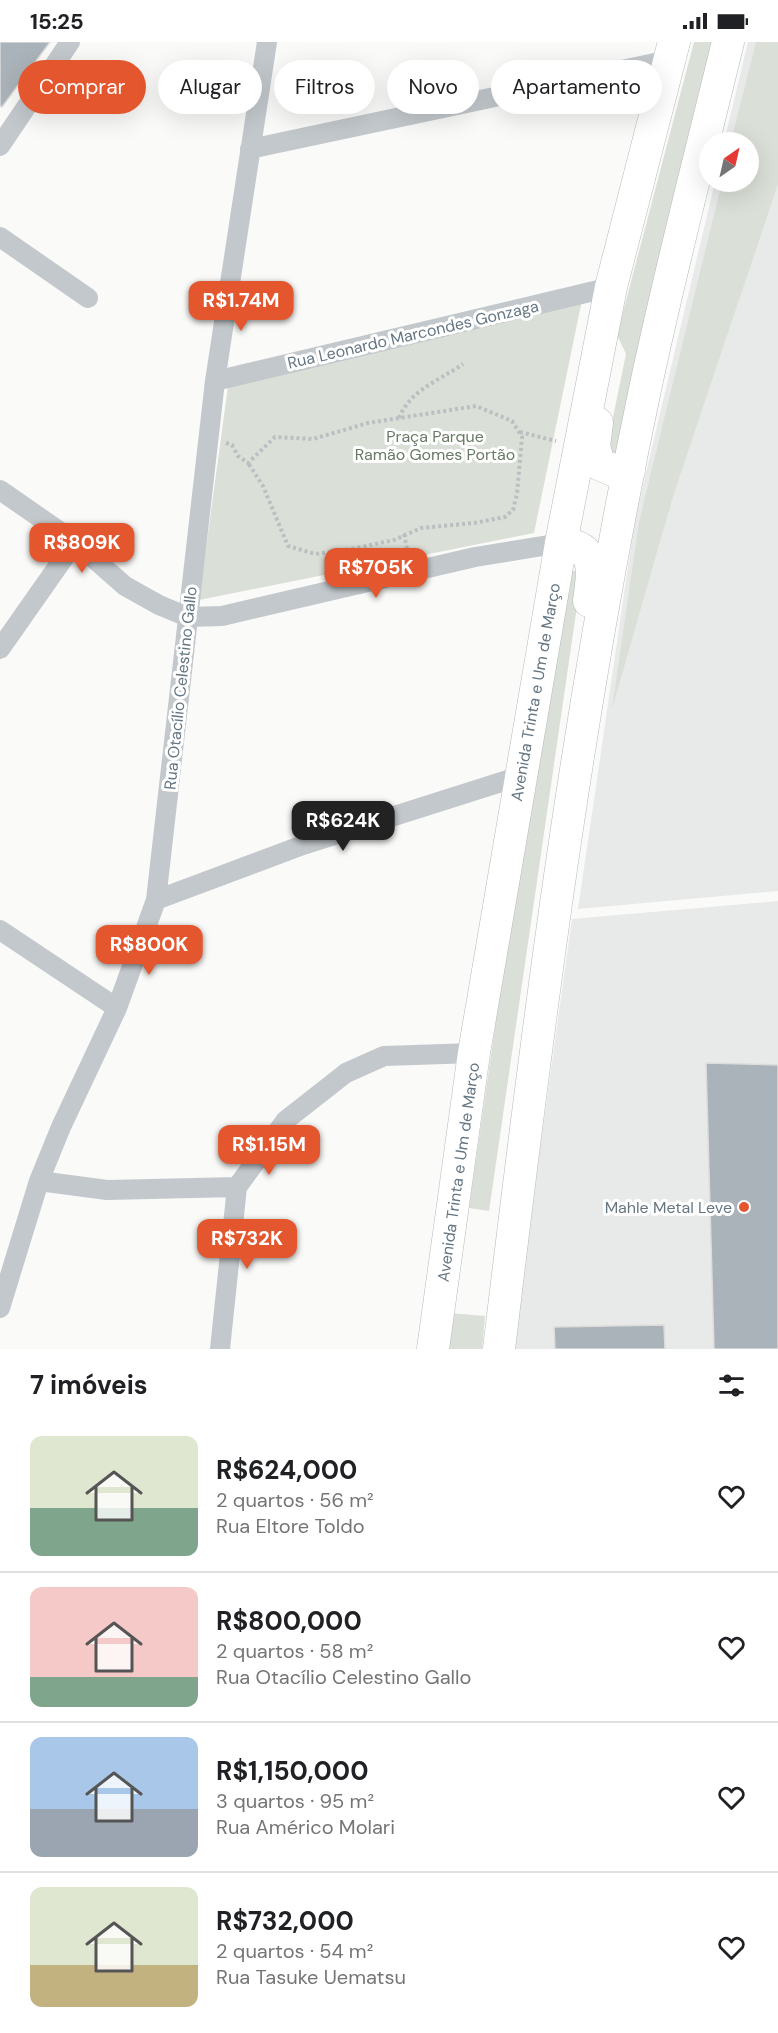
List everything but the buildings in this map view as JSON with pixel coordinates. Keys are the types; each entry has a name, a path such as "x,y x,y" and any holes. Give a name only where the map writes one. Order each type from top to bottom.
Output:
{"main road":[{"path":"499,1349 556,896 589,694 643,398 729,42"},
{"name":"Avenida Trinta e Um de Março","path":"433,1349 474,1053 561,543 611,287 671,51"},
{"path":"603,329 604,372 595,456 605,468 629,471"},
{"path":"561,543 570,544 584,551 593,568 583,656 589,694"}],"street":[{"path":"0,146 70,42"},
{"name":"Rua Otacílio Celestino Gallo","path":"0,1308 39,1181 61,1127 117,1008 156,900 215,381 267,42"},
{"path":"250,149 671,51"},
{"path":"0,237 88,298"},
{"name":"Rua Leonardo Marcondes Gonzaga","path":"215,381 611,287"},
{"path":"0,490 75,542 125,586 188,617 222,616 475,557 561,543"},
{"path":"0,649 75,542"},
{"path":"156,900 303,845 520,776"},
{"path":"0,930 117,1008"},
{"path":"219,1349 237,1187 286,1120 346,1073 384,1056 474,1053"},
{"path":"39,1181 107,1190 237,1187"}],"path":[{"path":"399,418 419,390 446,377 463,364"},
{"path":"208,440 232,445 238,456 248,463 263,486 288,546 315,554 394,540 421,528 474,523 504,517 513,510 523,445 512,421 476,406 368,423 313,440 275,437 248,463"},
{"path":"519,432 580,447"}],"shaded area":[{"path":"748,42 778,42 778,891 578,909 635,519 713,192 759,192 759,132 726,132"},
{"path":"778,901 778,1349 512,1349 572,919"}],"green space":[{"path":"694,42 717,42 620,465 604,461 626,354 617,335"},
{"path":"756,42 778,42 778,184 674,493 612,709 639,522 720,192 759,192 759,132 734,132"},
{"name":"Praça Parque Ramão Gomes Portão","path":"582,300 534,533 199,600 228,386"},
{"path":"561,569 582,572 489,1211 469,1208"},
{"path":"450,1313 485,1316 482,1349 447,1349"}],"place":[{"name":"Mahle Metal Leve","path":"744,1207"}]}
